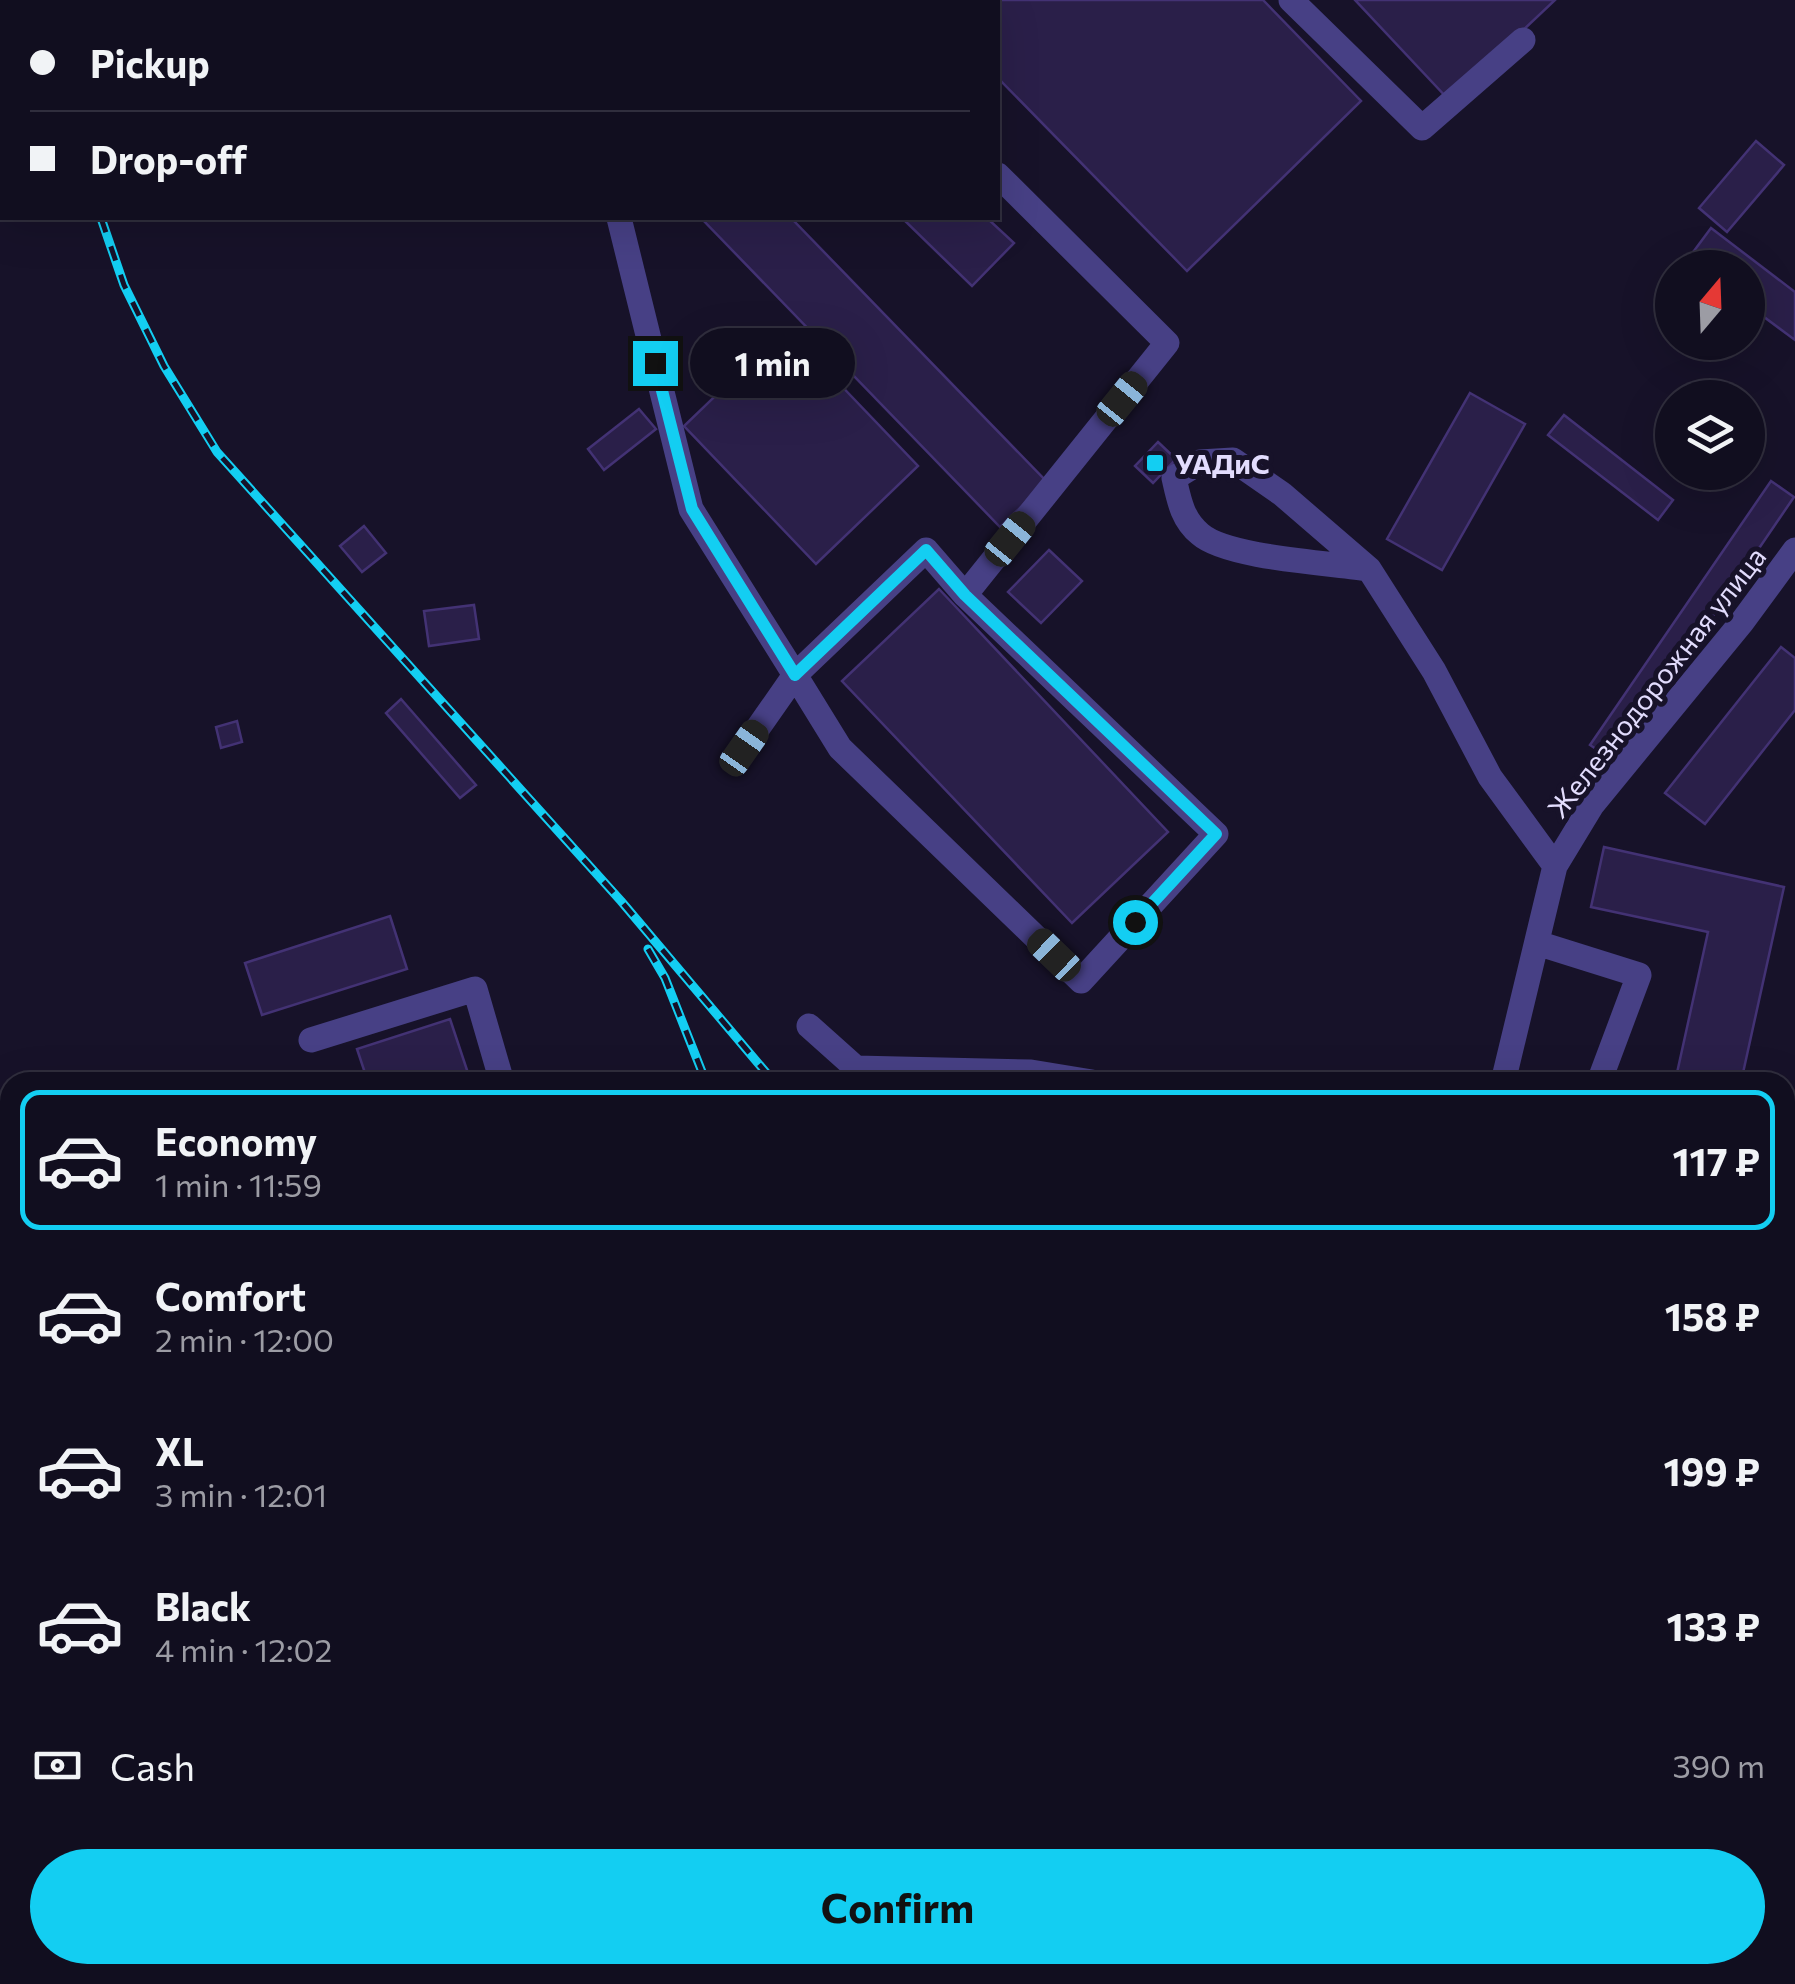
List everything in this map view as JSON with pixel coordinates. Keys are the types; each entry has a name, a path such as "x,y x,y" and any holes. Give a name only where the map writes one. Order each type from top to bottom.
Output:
{"street":[{"path":"1291,0 1422,128 1523,40"},
{"path":"965,595 1167,343 1000,178"},
{"path":"620,220 692,509 795,675 840,748 1081,981 1216,834 965,595 926,550 795,675 744,748"},
{"path":"1370,568 1245,552 1202,536 1181,511 1174,478 1200,462 1232,460 1282,494 1370,568 1434,672 1490,777 1555,866"},
{"name":"Железнодорожная улица","path":"1505,1072 1555,866 1592,805 1795,550"},
{"path":"1537,943 1639,976 1603,1072"},
{"path":"311,1040 475,990 499,1072"},
{"path":"809,1026 856,1068 1030,1072"}],"building":[{"path":"1000,0 1263,0 1361,101 1187,271 1000,80"},
{"path":"1355,0 1555,0 1449,100"},
{"path":"1756,141 1784,165 1727,232 1699,208"},
{"path":"703,220 793,220 1047,482 1000,527"},
{"path":"904,220 989,220 1014,243 972,286"},
{"path":"1711,228 1740,250 1695,250"},
{"path":"1765,269 1795,292 1795,340 1765,318"},
{"path":"786,328 918,466 816,564 684,426"},
{"path":"1470,393 1525,424 1442,570 1387,539"},
{"path":"639,409 656,429 604,470 588,449"},
{"path":"1564,415 1655,486 1655,490 1673,500 1658,520 1548,435"},
{"path":"1158,442 1176,459 1153,483 1135,466"},
{"path":"1771,481 1794,497 1614,761 1590,745"},
{"path":"364,526 386,553 362,572 340,546"},
{"path":"1049,550 1082,581 1041,623 1008,592"},
{"path":"939,589 1168,832 1072,923 842,681"},
{"path":"474,605 479,639 429,646 424,611"},
{"path":"1781,647 1795,658 1795,710 1705,824 1665,793"},
{"path":"401,699 476,785 460,798 386,713"},
{"path":"237,721 242,742 221,748 216,727"},
{"path":"1604,847 1784,887 1743,1072 1677,1072 1708,932 1591,907"},
{"path":"390,916 407,969 262,1015 245,963"},
{"path":"450,1019 468,1072 365,1072 357,1049"}],"railway":[{"path":"102,220 124,285 164,366 217,452 621,901 766,1072"},
{"path":"648,949 665,978 702,1072"}],"place":[{"name":"УАДиС","path":"1155,463"}],"route":[{"path":"655,363 692,509 795,675 926,550 965,595 1216,834 1135,922"}]}
